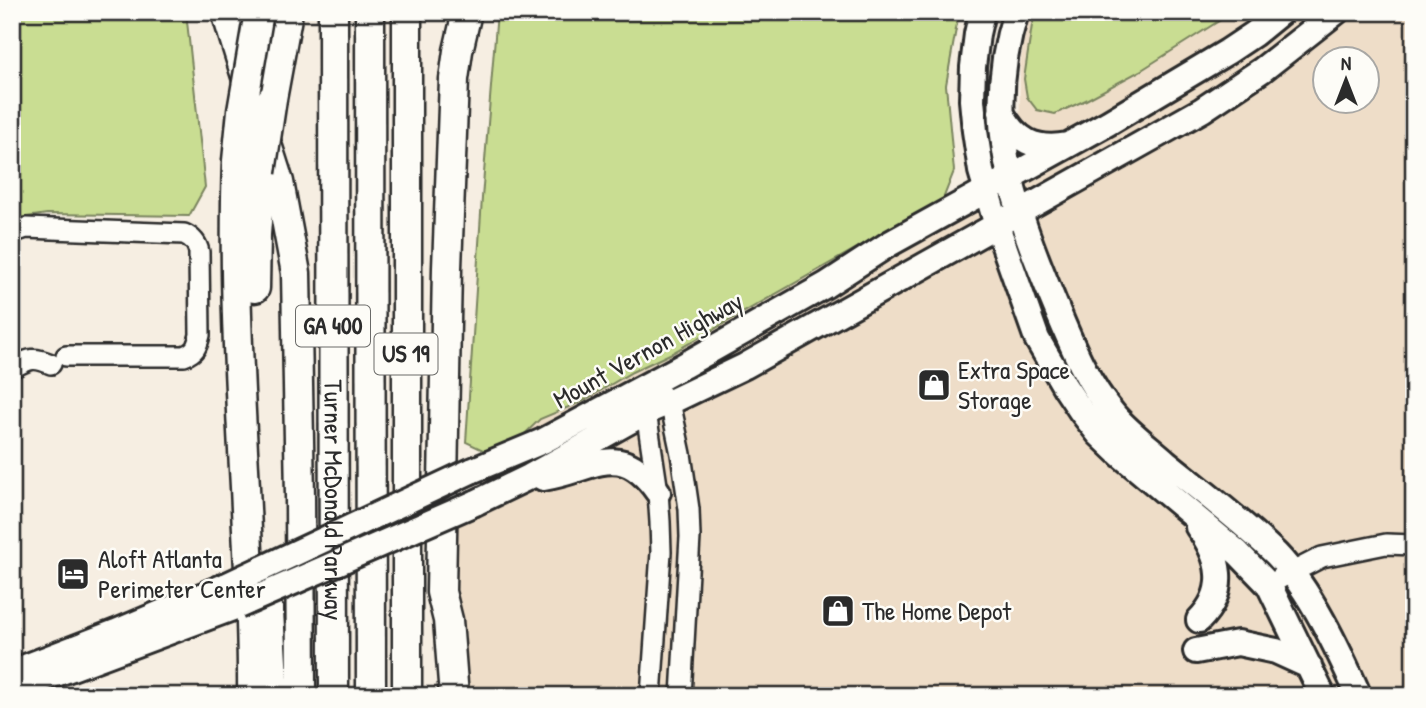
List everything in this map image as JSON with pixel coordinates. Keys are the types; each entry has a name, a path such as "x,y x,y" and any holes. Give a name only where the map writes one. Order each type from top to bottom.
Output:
{"highway":[{"path":"226,12 279,181 296,273 301,696"},
{"path":"259,12 248,74 249,167 256,234 255,303 274,696"},
{"path":"252,696 253,641 237,314 235,216 272,99 288,12"},
{"name":"Turner McDonald Parkway","path":"333,12 334,696"},
{"name":"Turner McDonald Parkway","path":"370,12 371,696"},
{"name":"US 19","path":"407,12 407,696"},
{"path":"442,696 441,592 447,281 454,79 467,12"},
{"path":"441,592 448,620 454,696"}],"main road":[{"path":"982,12 974,56 972,100 975,131 986,192 1037,339 1081,411 1099,434 1238,553 1269,585 1323,696"},
{"path":"1016,12 1006,49 1000,111 1010,179 1035,255 1088,379 1101,399 1136,437 1258,537 1292,572 1323,622 1359,696"},
{"name":"Mount Vernon Highway","path":"12,676 15,671 116,632 233,595 471,471 544,441 826,285 889,244 1072,144 1227,52 1281,12"},
{"name":"Mount Vernon Highway","path":"12,684 21,687 233,595 475,503 529,477 646,412 745,366 1202,110 1262,70 1336,12"},
{"path":"1000,111 1017,136 1025,140 1044,146 1072,144"},
{"path":"529,477 559,476 593,463 607,461 636,468 658,492"},
{"path":"1185,509 1208,540 1217,560 1219,575 1215,596 1207,612 1199,620"},
{"path":"1196,650 1238,643 1276,651 1309,666"},
{"path":"12,650 24,656 45,659"}],"street":[{"path":"12,233 26,228 184,234 191,237 199,252 200,335 197,347 184,356 29,359 12,368"},
{"path":"650,384 670,402 686,481 690,537 681,696"},
{"path":"650,384 646,412 658,492 661,552 651,696"},
{"path":"1269,585 1322,557 1386,544 1414,545"}],"shaded area":[{"path":"1027,12 1414,12 1414,696 458,696 457,519 500,458 540,419 583,401 632,372 672,353 943,199 1019,211 1020,67"}],"green space":[{"path":"12,12 186,12 205,187 189,216 47,214 12,219"},
{"path":"497,12 959,12 946,85 954,171 943,199 672,353 632,372 583,401 540,419 500,458 466,442"},
{"path":"1037,12 1233,12 1140,71 1055,114 1037,110 1027,97 1024,79 1032,25"}],"place":[{"name":"Extra Space Storage","path":"934,385"},
{"name":"Aloft Atlanta Perimeter Center","path":"73,574"},
{"name":"The Home Depot","path":"838,611"}]}
